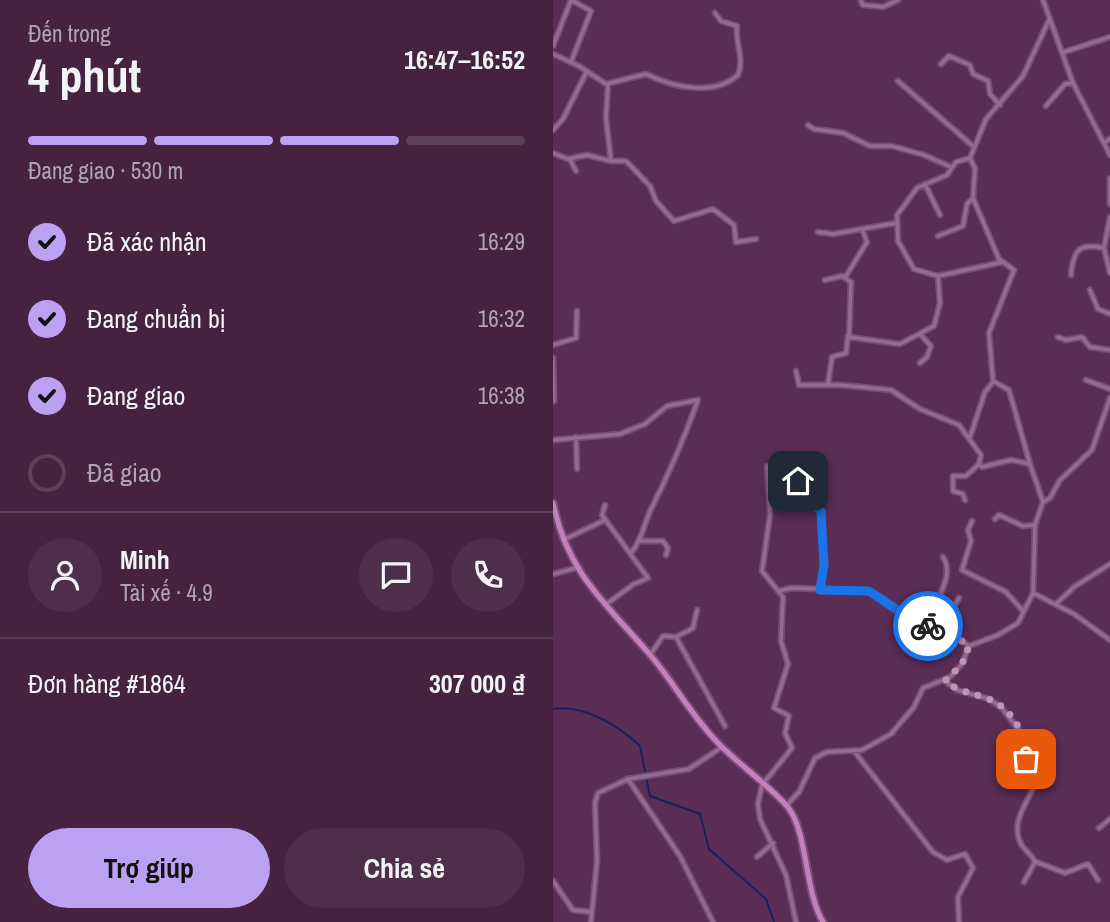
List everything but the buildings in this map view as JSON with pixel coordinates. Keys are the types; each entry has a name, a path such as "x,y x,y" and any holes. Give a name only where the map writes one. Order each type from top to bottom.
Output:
{"street":[{"path":"553,46 572,0 590,11 571,62"},
{"path":"861,1 863,5 880,7 898,0"},
{"path":"1043,0 1073,83 1110,155"},
{"path":"553,54 608,84 646,74 659,80 709,89 733,80 739,74 742,62 735,39 737,27 734,23 721,21 715,13"},
{"path":"970,437 985,392 993,382 989,333 1014,270 1003,262 973,198 975,169 970,158 986,119 1023,76 1050,18"},
{"path":"1063,52 1110,37"},
{"path":"941,64 949,56 970,65 973,74 988,81 990,94 1000,105"},
{"path":"553,130 565,115 587,71"},
{"path":"898,81 974,147"},
{"path":"1046,106 1065,84 1073,83"},
{"path":"608,84 606,123 611,161"},
{"path":"808,125 814,129 843,133 870,146 892,146 924,155 951,167"},
{"path":"1104,143 1110,139"},
{"path":"553,153 570,159 587,155 611,161 626,161 633,172 650,186 656,201 673,221 713,209 734,225 736,242 756,239"},
{"path":"970,158 951,167 947,176 915,190 897,215 898,241 914,270 938,275 1003,262"},
{"path":"570,159 576,171"},
{"path":"1110,178 1110,204"},
{"path":"925,184 940,215"},
{"path":"938,236 963,226 967,204 973,198"},
{"path":"1110,217 1104,248 1110,273"},
{"path":"818,232 828,234 896,223"},
{"path":"825,280 845,277 867,242 862,229"},
{"path":"1071,275 1072,262 1080,248 1087,245 1104,248"},
{"path":"849,337 900,344 932,328 937,320 938,275"},
{"path":"828,384 832,357 846,353 849,337 852,284 845,277"},
{"path":"1090,290 1098,309 1110,314"},
{"path":"553,345 576,338 577,311"},
{"path":"920,334 931,346 927,357 920,363"},
{"path":"1058,337 1066,340 1082,337 1090,347 1110,350"},
{"path":"553,358 554,401"},
{"path":"796,371 799,385 828,384 891,390 920,409 955,423 970,437 981,455 979,464 966,476 953,477 953,491 963,494 965,500"},
{"path":"1086,380 1110,389"},
{"path":"993,382 1009,390 1043,502"},
{"path":"786,806 799,792 815,758 827,752 854,751 891,734 914,707 923,688 932,682 945,681 962,664 969,646 1014,626 1033,593 1035,525 1043,502 1049,498 1060,480 1092,450 1108,419 1110,398"},
{"path":"553,440 626,432 645,424 667,406 698,400 690,429 682,438 639,541 631,553"},
{"path":"576,436 577,469"},
{"path":"979,464 987,468 1011,460 1030,464"},
{"path":"767,466 770,515 762,570 780,591 781,643 788,662 774,708 789,716 785,733 792,748 762,785 758,798 759,817 786,875 796,922"},
{"path":"797,472 799,483 821,512 824,565 820,590"},
{"path":"553,503 563,540 576,568 650,655 698,723 786,806 798,832 813,899 823,922"},
{"path":"605,505 600,512 647,579 634,584 605,605"},
{"path":"995,519 999,515 1023,526 1035,525"},
{"path":"563,540 605,520"},
{"path":"972,521 968,530 971,541 962,571 1006,592 1023,611"},
{"path":"639,541 663,541 669,549 666,555"},
{"path":"930,626 933,610 944,590 947,563 943,557"},
{"path":"1056,604 1074,587 1110,564"},
{"path":"553,574 576,568"},
{"path":"780,591 791,588 869,591 918,624 942,628 969,646"},
{"path":"1033,593 1056,604 1110,639"},
{"path":"942,628 959,598"},
{"path":"650,655 663,636 676,637 693,628 697,610"},
{"path":"676,637 725,726"},
{"path":"945,681 957,690 997,703 1026,739 1026,759 1038,767 1039,772 1032,792 1022,807 1020,839 1034,861 1065,873 1087,864 1098,880"},
{"path":"591,922 597,861 597,797 605,787 628,779 689,769 722,747"},
{"path":"854,751 933,852 947,860 965,854 973,868 958,897 959,922"},
{"path":"628,779 680,856 713,922"},
{"path":"1099,828 1110,819"},
{"path":"757,856 773,843"},
{"path":"1024,882 1034,861"},
{"path":"553,881 573,910 591,912"}],"waterway":[{"path":"553,709 565,708 589,713 622,731 640,746 650,796 700,814 709,849 766,899 774,922"}],"way so far":[{"path":"928,626 942,628 969,646 962,664 945,681 957,690 996,702 1022,731 1026,739 1026,759"}],"route":[{"path":"798,481 821,512 819,525 824,565 820,590 861,589 872,592 907,618 928,626"}]}
